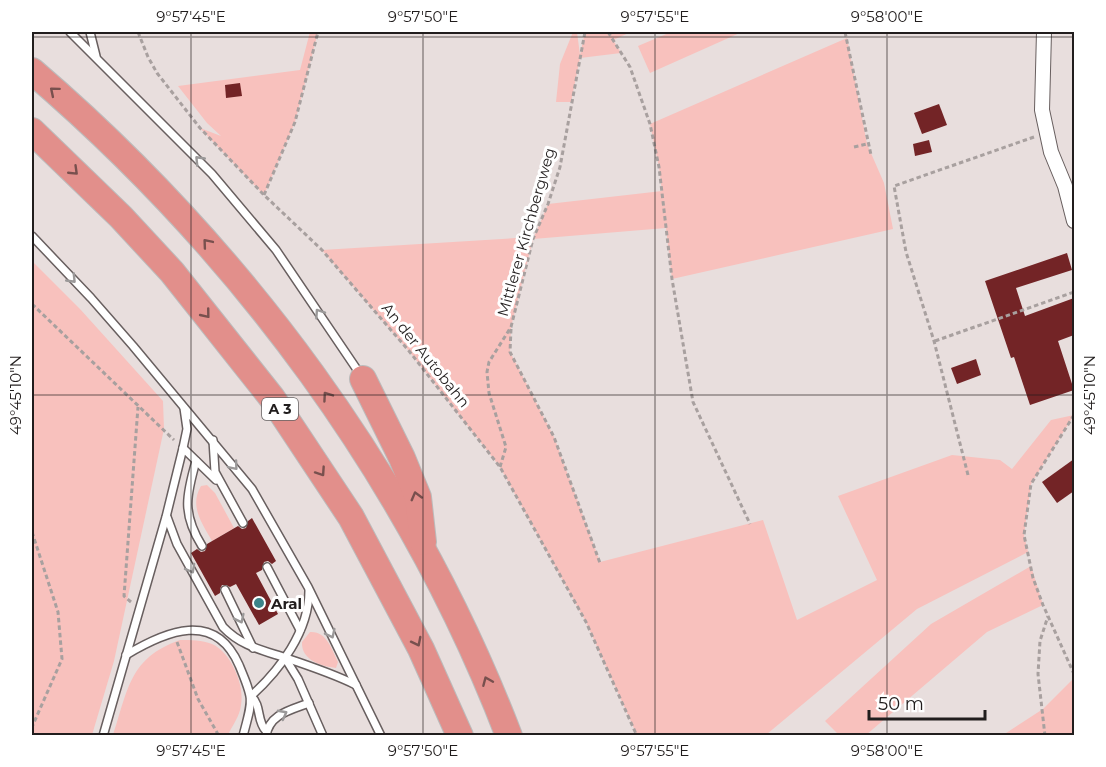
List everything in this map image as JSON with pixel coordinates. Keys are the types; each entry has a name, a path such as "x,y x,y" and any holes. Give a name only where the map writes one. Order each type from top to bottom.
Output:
{"highway":[{"path":"32,71 73,106 138,169 197,231 299,356 347,424 394,498 425,554 481,667 509,735"},
{"name":"A 3","path":"32,131 120,217 172,272 272,398 351,517 416,639 460,735"},
{"path":"363,379 402,458 418,497 425,554"}],"street":[{"path":"1044,32 1042,110 1051,152 1065,186 1074,221"}],"lane":[{"path":"70,32 212,174 276,250 363,379"},
{"path":"90,32 96,56"},
{"path":"32,236 91,298 183,404 252,489 309,587 381,735"},
{"path":"103,735 166,516 183,448 187,429 183,404"},
{"path":"213,440 214,464 220,483 243,524"},
{"path":"183,448 220,483"},
{"path":"196,461 188,493 187,512 190,525 202,546"},
{"path":"166,516 177,544 224,627 238,641 334,674 356,685"},
{"path":"267,567 300,630"},
{"path":"243,735 251,709 251,696 268,681 285,658 300,630 308,611 309,587"},
{"path":"225,590 253,648"},
{"path":"216,637 224,627"},
{"path":"126,655 173,632 202,632 216,637 232,650 251,696 259,707 260,721 266,733"},
{"path":"285,658 323,735"},
{"path":"266,733 277,716 309,703"}],"path":[{"name":"An der Autobahn","path":"138,32 148,57 168,88 200,128 264,195 322,250 409,351 500,467 586,622 637,735"},
{"path":"264,195 295,122 318,32"},
{"name":"Mittlerer Kirchbergweg","path":"500,467 506,447 489,393 487,372 489,362 511,327 533,239 560,167 585,32"},
{"path":"608,32 630,67 650,124 659,167 672,279 693,402 750,524"},
{"path":"845,32 871,155"},
{"path":"968,475 934,341 906,252 894,186 1047,132"},
{"path":"854,147 867,144"},
{"path":"934,341 1074,292"},
{"path":"32,304 183,448"},
{"path":"511,327 510,352 554,437 600,563"},
{"path":"138,407 124,596 139,609"},
{"path":"1074,415 1031,484 1024,535 1033,578 1074,674"},
{"path":"32,532 58,612 62,659 32,727"},
{"path":"1045,735 1038,674 1040,641 1048,615"},
{"path":"173,632 198,699 219,735"}],"shaded area":[{"path":"310,32 318,32 295,122 264,195 200,128 221,136 207,123 178,86 300,70"},
{"path":"573,32 577,32 580,55 585,32 631,32 613,40 621,53 580,58 571,102 556,102 560,64"},
{"path":"671,32 742,32 650,73 638,46"},
{"path":"847,38 867,144 884,183 893,229 672,279 666,228 533,239 511,327 510,352 554,437 600,562 763,520 797,620 877,580 838,496 952,455 1000,460 1012,469 1051,420 1074,415 1031,484 1024,535 1028,552 917,609 763,736 637,735 586,622 500,467 409,351 322,250 534,237 548,204 662,191 650,124"},
{"path":"32,261 80,309 163,401 164,429 114,661 92,735 32,735"},
{"path":"207,485 215,493 234,528 212,541 198,514 196,500 201,486"},
{"path":"1031,566 1043,605 987,632 866,735 836,735 838,734 825,721 931,624"},
{"path":"310,632 321,635 328,642 338,662 336,668 318,664 308,658 302,642"},
{"path":"180,640 212,644 219,648 231,662 239,679 242,697 238,717 228,735 113,735 127,690 140,666 163,647"},
{"path":"1074,678 1074,735 1003,735 1043,709"}],"building":[{"path":"240,83 242,96 226,98 225,85"},
{"path":"939,104 947,125 922,134 914,113"},
{"path":"929,140 932,152 915,156 913,144"},
{"path":"1067,253 1072,270 1016,288 1025,316 1074,298 1074,335 1058,341 1074,390 1030,405 1014,357 1011,358 985,281"},
{"path":"976,359 981,375 957,384 951,368"},
{"path":"1074,459 1074,491 1057,503 1042,482"},
{"path":"252,518 276,561 272,564 268,561 264,562 262,570 256,573 278,614 259,625 236,584 230,587 222,585 220,593 215,596 191,553 197,549 201,552 205,551 207,544 238,526 242,529 246,528 248,521"}],"place":[{"name":"Aral","path":"259,603"}]}
